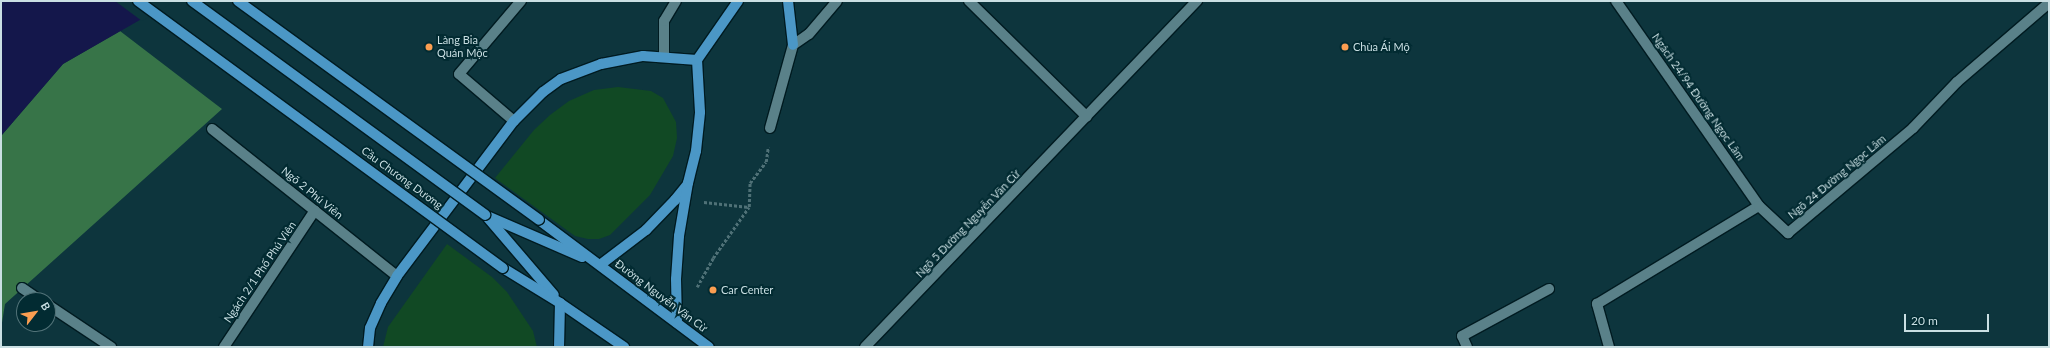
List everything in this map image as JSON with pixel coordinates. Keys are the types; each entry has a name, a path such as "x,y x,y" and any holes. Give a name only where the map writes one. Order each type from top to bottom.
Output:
{"main road":[{"name":"Cầu Chương Dương","path":"138,1 503,268 560,303"},
{"name":"Cầu Chương Dương","path":"192,1 485,215 600,265"},
{"path":"238,1 600,265 646,230 688,184"},
{"path":"677,323 677,257 688,184 696,151 699,120 700,98 697,60 738,1"},
{"path":"788,1 793,45"},
{"path":"368,347 370,328 381,303 397,276 514,122 543,92 561,79 581,71 622,59 643,56 697,60"},
{"name":"Cầu Chương Dương","path":"485,215 560,303"},
{"name":"Đường Nguyễn Văn Cừ","path":"600,265 709,347"},
{"path":"559,347 560,303"},
{"path":"560,303 624,347"}],"street":[{"path":"514,122 459,74 521,1"},
{"path":"664,57 664,21 676,1"},
{"path":"770,128 793,45 809,34 837,1"},
{"path":"969,1 1087,117"},
{"name":"Ngõ 5 Đường Nguyễn Văn Cừ","path":"865,347 1197,1"},
{"name":"Ngách 24/94 Đường Ngọc Lâm","path":"1616,1 1759,206"},
{"name":"Ngõ 24 Đường Ngọc Lâm","path":"1759,206 1788,233 1913,128 1957,82 2049,3"},
{"name":"Ngõ 2 Phú Viên","path":"212,129 397,276"},
{"path":"1609,347 1597,304 1759,206"},
{"name":"Ngách 2/1 Phố Phú Viên","path":"224,347 315,210"},
{"path":"22,288 28,292"},
{"path":"1467,347 1462,336 1549,289"},
{"path":"56,310 110,347"}],"path":[{"path":"693,293 714,258 749,207 750,183 766,162 770,128"},
{"path":"709,202 749,207"}],"green space":[{"path":"120,31 222,109 18,292 16,292 16,294 5,304 1,329 1,136 63,64"},
{"path":"618,87 651,91 663,98 676,122 677,138 673,156 650,195 610,235 599,239 588,239 575,236 495,178 534,130 550,115 569,101 594,90"},
{"path":"447,244 492,277 507,292 533,331 537,347 383,347 388,327"}],"shaded area":[{"path":"1,1 173,1 63,64 1,136"}],"pier":[{"path":"115,1 175,1 142,21"}],"place":[{"name":"Làng Bia Quán Mộc","path":"429,47"},
{"name":"Chùa Ái Mộ","path":"1345,47"},
{"name":"Car Center","path":"713,290"}]}
